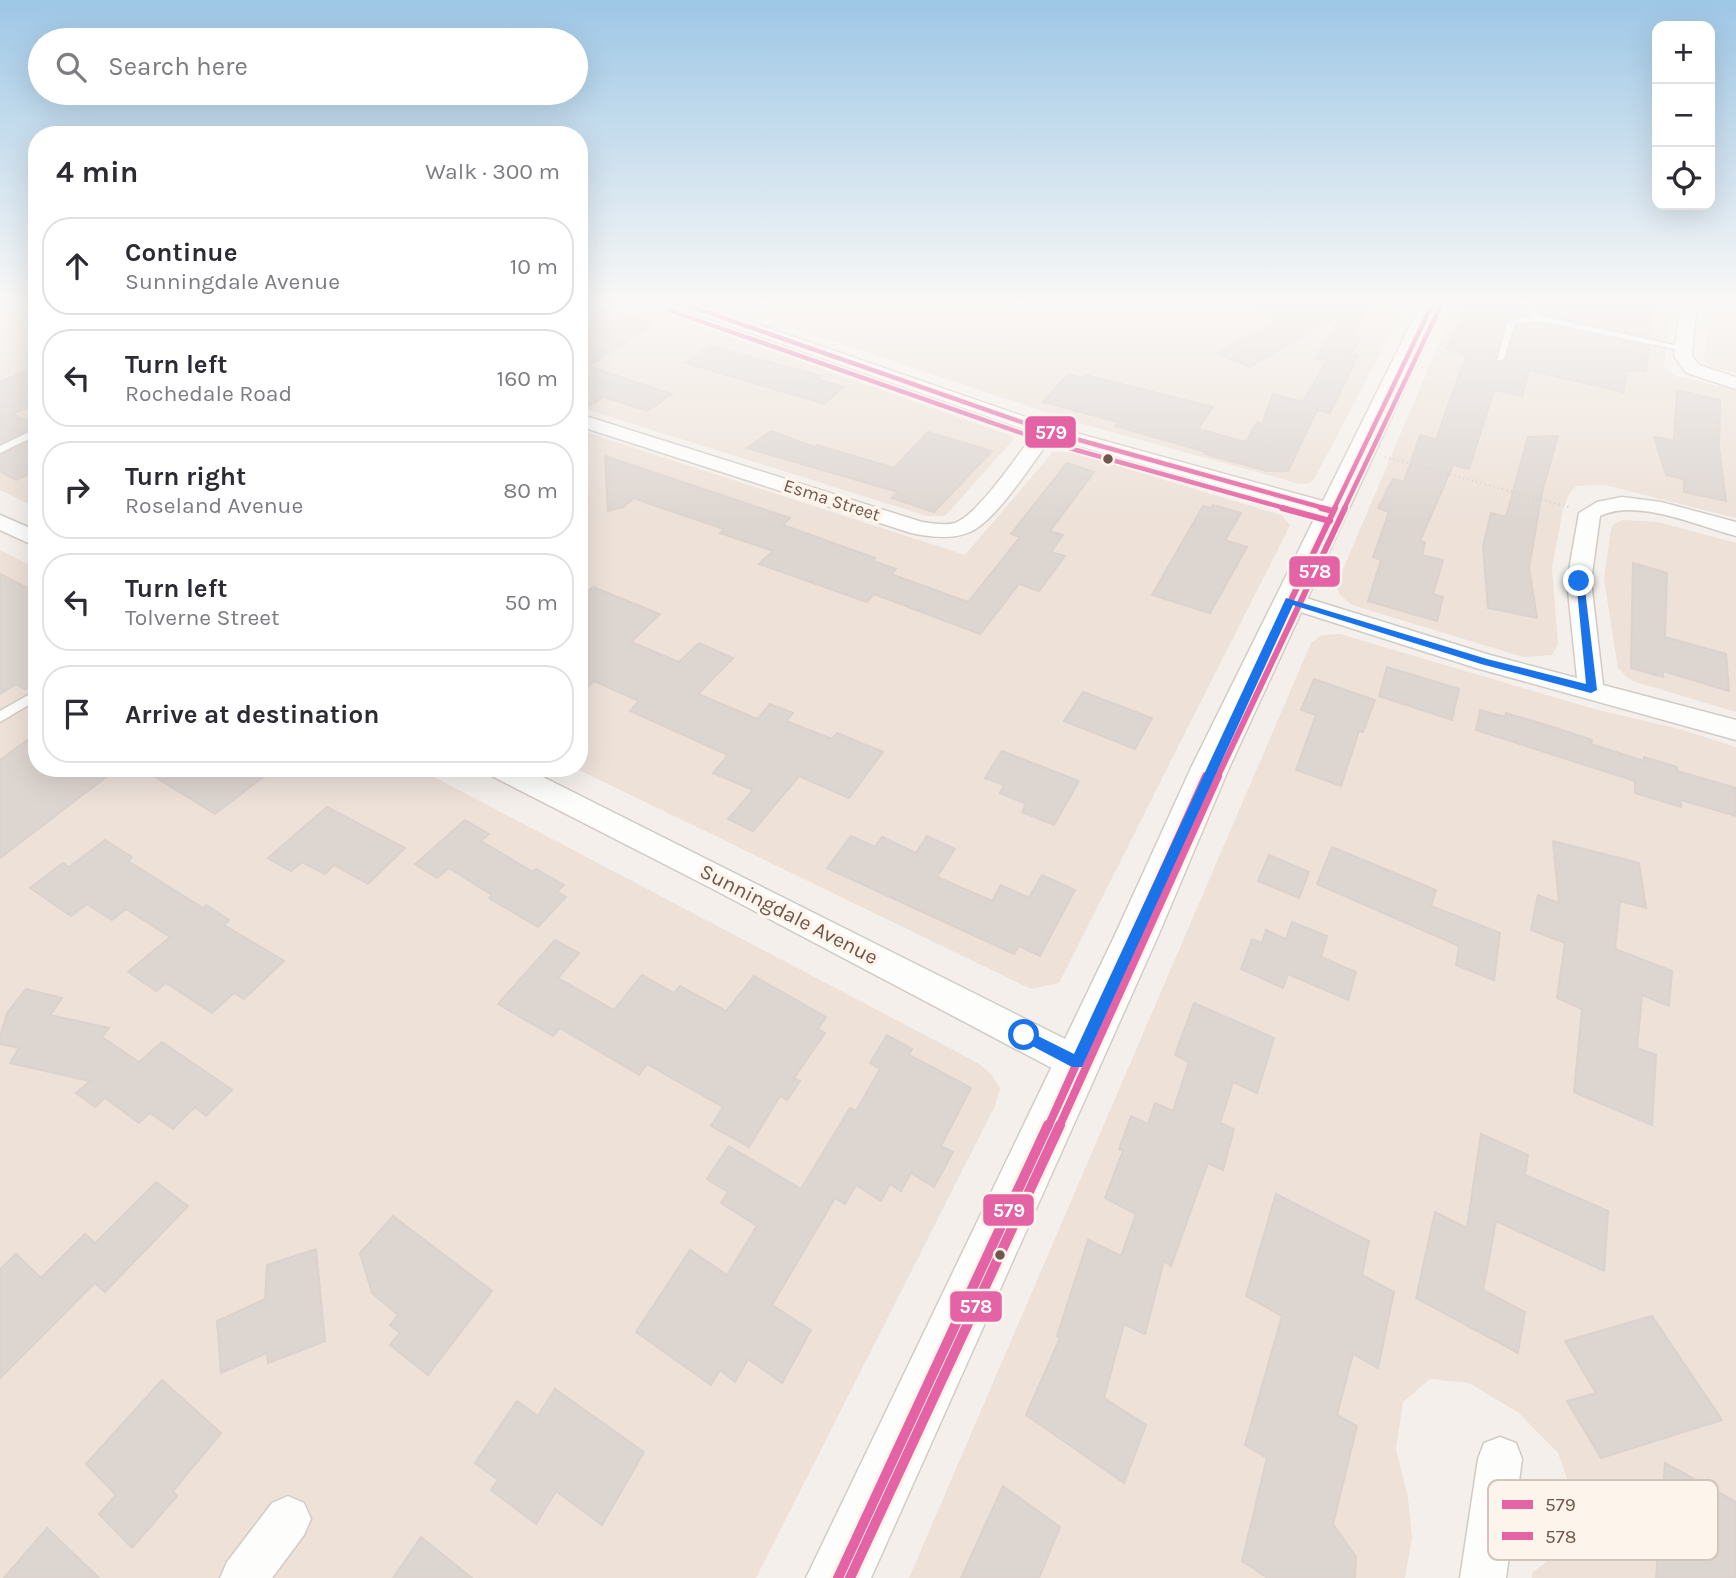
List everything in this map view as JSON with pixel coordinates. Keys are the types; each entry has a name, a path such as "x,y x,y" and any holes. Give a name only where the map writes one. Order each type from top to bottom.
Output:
{"main road":[{"path":"838,1578 1397,375"}],"street":[{"path":"877,375 1047,431 1333,512"},
{"path":"1710,375 1736,383"},
{"name":"Esma Street","path":"588,423 919,528 943,531 966,526 982,511 1047,431"},
{"path":"1591,690 1579,581 1590,513 1601,505 1617,502 1642,505 1736,529"},
{"path":"0,522 28,536"},
{"path":"1290,601 1485,662 1736,730"},
{"name":"Sunningdale Avenue","path":"518,777 1077,1063"},
{"path":"1497,1480 1500,1459"},
{"path":"243,1578 288,1519"},
{"path":"1483,1578 1488,1543"}],"lane":[{"path":"0,450 28,436"},
{"path":"0,717 28,700"}],"path":[{"path":"1385,457 1590,513"}],"shaded area":[{"path":"0,375 28,375 28,504 0,490"},
{"path":"588,375 839,375 1014,439 945,516 927,516 588,410"},
{"path":"934,375 1369,375 1310,483 1300,484 1079,423"},
{"path":"1426,375 1674,375 1736,390 1736,518 1605,485 1576,486 1569,494 1563,509 1552,568 1558,644 1552,655 1523,657 1352,605 1340,595 1336,586"},
{"path":"588,433 965,555 1053,452 1072,452 1281,515 1290,525 1059,983 1031,989 588,774"},
{"path":"1623,520 1658,522 1736,543 1736,712 1639,683 1629,679 1618,668 1604,579 1611,529 1614,524"},
{"path":"0,550 28,564 28,777 434,777 978,1063 992,1075 1000,1089 995,1106 756,1578 0,1578"},
{"path":"1340,634 1594,709 1679,729 1736,747 1736,1578 1532,1578 1532,1573 1549,1560 1718,1560 1718,1480 1568,1480 1558,1453 1519,1413 1469,1383 1430,1379 1403,1402 1396,1449 1408,1498 1412,1538 1405,1578 909,1578 1311,643 1322,635"}],"building":[{"path":"17,375 28,375 28,407 12,414 28,422 28,430 0,443 0,382"},
{"path":"588,375 614,375 672,394 647,411 604,397 588,407"},
{"path":"725,375 822,376 817,379 844,387 824,404"},
{"path":"1067,375 1083,378 1086,375 1213,407 1198,429 1246,442 1257,422 1262,424 1273,394 1303,402 1319,375 1349,375 1330,413 1317,410 1288,471 1267,471 1115,426 1118,422 1043,402"},
{"path":"1459,375 1528,375 1522,396 1494,390 1469,469 1453,465 1420,541 1425,542 1422,555 1443,560 1433,594 1443,597 1437,621 1368,601 1381,560 1373,557 1389,512 1378,508 1393,479 1404,482 1420,435 1436,439"},
{"path":"1549,375 1626,375 1623,392"},
{"path":"1677,390 1720,400 1719,447 1726,501 1684,492 1684,479 1666,475 1654,437 1674,440"},
{"path":"771,431 815,447 817,445 894,468 928,432 992,451 934,512 892,498 898,492 747,448"},
{"path":"1558,436 1542,492 1529,568 1537,618 1488,608 1483,547 1491,513 1506,517 1528,437"},
{"path":"28,442 28,474 16,480 0,472 0,455"},
{"path":"605,456 790,518 783,525 875,558 873,561 896,569 891,574 968,602 1020,537 1011,534 1067,463 1094,472 1050,531 1063,535 1051,552 1065,556 1039,591 1019,584 980,634 874,594 867,602 759,564 773,551 720,533 724,529 634,498 623,507 608,511"},
{"path":"1213,505 1241,513 1225,540 1247,547 1210,613 1152,595 1203,506 1211,508"},
{"path":"1633,563 1667,573 1665,637 1726,654 1729,691 1663,671 1663,677 1631,668"},
{"path":"0,574 28,588 28,687 25,689 16,684 0,694"},
{"path":"593,587 660,614 631,642 679,662 699,643 733,658 698,694 757,719 770,704 793,713 786,721 832,739 837,733 883,752 849,798 799,776 753,831 728,819 753,790 713,773 728,755 630,711 639,701 594,681 588,686 588,591"},
{"path":"1387,667 1459,689 1452,720 1379,696"},
{"path":"1314,679 1375,700 1363,732 1359,731 1341,786 1296,770 1316,715 1301,710"},
{"path":"1083,692 1152,718 1135,749 1064,721"},
{"path":"1480,710 1505,717 1506,713 1553,727 1592,740 1591,744 1644,761 1644,757 1677,767 1677,771 1736,788 1736,816 1681,800 1681,807 1635,793 1635,781 1476,730"},
{"path":"28,740 28,777 106,777 0,858 0,760"},
{"path":"1002,751 1079,781 1054,825 1022,812 1026,804 1000,793 1004,785 985,778"},
{"path":"155,777 263,777 215,814"},
{"path":"327,807 405,848 368,884 334,865 325,874 302,862 291,871 268,858"},
{"path":"465,820 489,834 481,841 533,872 536,869 564,885 557,892 566,897 538,927 489,898 492,895 449,868 437,878 415,864"},
{"path":"851,836 875,847 882,837 916,853 927,836 955,849 937,877 992,901 1001,885 1029,898 1042,875 1075,890 1040,956 1019,946 1014,954 827,868"},
{"path":"105,840 132,857 128,861 203,908 206,905 229,920 224,925 284,961 244,999 234,993 212,1013 166,983 156,991 128,972 170,937 126,909 112,920 87,904 71,916 30,888 63,863 69,867"},
{"path":"1553,841 1639,863 1646,908 1620,901 1615,949 1672,971 1669,1006 1642,995 1637,1048 1656,1055 1652,1125 1574,1092 1582,1009 1557,998 1565,943 1531,930 1538,895 1559,903"},
{"path":"1332,847 1436,890 1431,906 1500,933 1494,980 1456,965 1459,946 1317,884"},
{"path":"1269,855 1309,872 1299,898 1258,881"},
{"path":"1292,922 1327,936 1321,957 1356,972 1348,1000 1288,974 1283,988 1241,969 1252,939 1262,943 1266,930 1286,939"},
{"path":"555,940 579,953 558,978 614,1010 642,975 674,993 680,986 726,1011 754,976 826,1017 818,1029 825,1033 794,1078 800,1081 787,1100 780,1096 749,1147 711,1126 723,1107 647,1064 639,1075 560,1028 553,1036 498,1004"},
{"path":"26,989 62,998 50,1015 109,1028 102,1037 139,1062 162,1042 232,1090 206,1116 195,1107 173,1129 150,1113 139,1123 105,1098 95,1107 76,1093 90,1081 10,1063 19,1048 0,1044 0,1037 7,1013"},
{"path":"1194,1003 1274,1038 1257,1093 1233,1082 1220,1123 1234,1129 1223,1170 1208,1163 1171,1266 1164,1261 1145,1334 1124,1324 1104,1398 1146,1425 1124,1483 1026,1415 1060,1338 1057,1336 1088,1240 1121,1256 1136,1214 1105,1198 1123,1151 1119,1149 1131,1116 1148,1124 1155,1103 1173,1111 1189,1062 1175,1055"},
{"path":"887,1035 912,1049 909,1055 971,1088 941,1146 953,1152 934,1187 911,1173 901,1191 890,1184 881,1201 856,1185 845,1204 835,1198 772,1305 811,1330 782,1383 748,1359 735,1382 720,1370 711,1385 636,1332 690,1250 727,1275 757,1226 721,1203 728,1192 707,1179 729,1146 801,1189 850,1108 856,1111 880,1069 870,1063"},
{"path":"1481,1134 1528,1155 1525,1175 1608,1211 1604,1271 1496,1221 1483,1290 1525,1312 1518,1353 1416,1298 1435,1212 1467,1228"},
{"path":"156,1182 188,1206 105,1292 95,1283 0,1378 0,1269 16,1254 41,1278 85,1234 95,1243"},
{"path":"1276,1194 1369,1241 1362,1275 1394,1292 1378,1368 1353,1354 1337,1415 1357,1426 1333,1524 1356,1557 1355,1578 1268,1578 1242,1561 1267,1458 1245,1445 1282,1316 1246,1296"},
{"path":"393,1216 492,1291 428,1375 390,1345 400,1333 390,1325 398,1315 372,1293 360,1253"},
{"path":"316,1249 325,1341 268,1363 267,1353 221,1373 217,1321 265,1299 267,1265"},
{"path":"1652,1316 1722,1420 1601,1458 1567,1401 1596,1393 1565,1341"},
{"path":"162,1380 221,1433 173,1491 177,1496 132,1548 99,1514 116,1495 86,1464"},
{"path":"555,1389 644,1452 602,1525 556,1491 536,1524 491,1490 498,1480 475,1463 517,1401 538,1416"},
{"path":"1665,1463 1696,1480 1664,1480"},
{"path":"1003,1486 1060,1527 1039,1578 961,1578"},
{"path":"1718,1492 1736,1502 1736,1578 1656,1578 1657,1560 1718,1560"},
{"path":"47,1528 99,1578 4,1578"},
{"path":"421,1537 472,1578 393,1578"}],"transit line":[{"name":"578","path":"854,375 1044,441 1330,521"},
{"name":"579","path":"886,375 1047,431 1333,511"},
{"name":"579","path":"838,1578 1136,936 1210,768 1399,375"},
{"name":"578","path":"850,1578 1146,940 1220,772 1408,375"}],"route":[{"path":"1024,1035 1077,1063 1210,768 1290,601 1485,662 1591,690 1579,581"}]}
